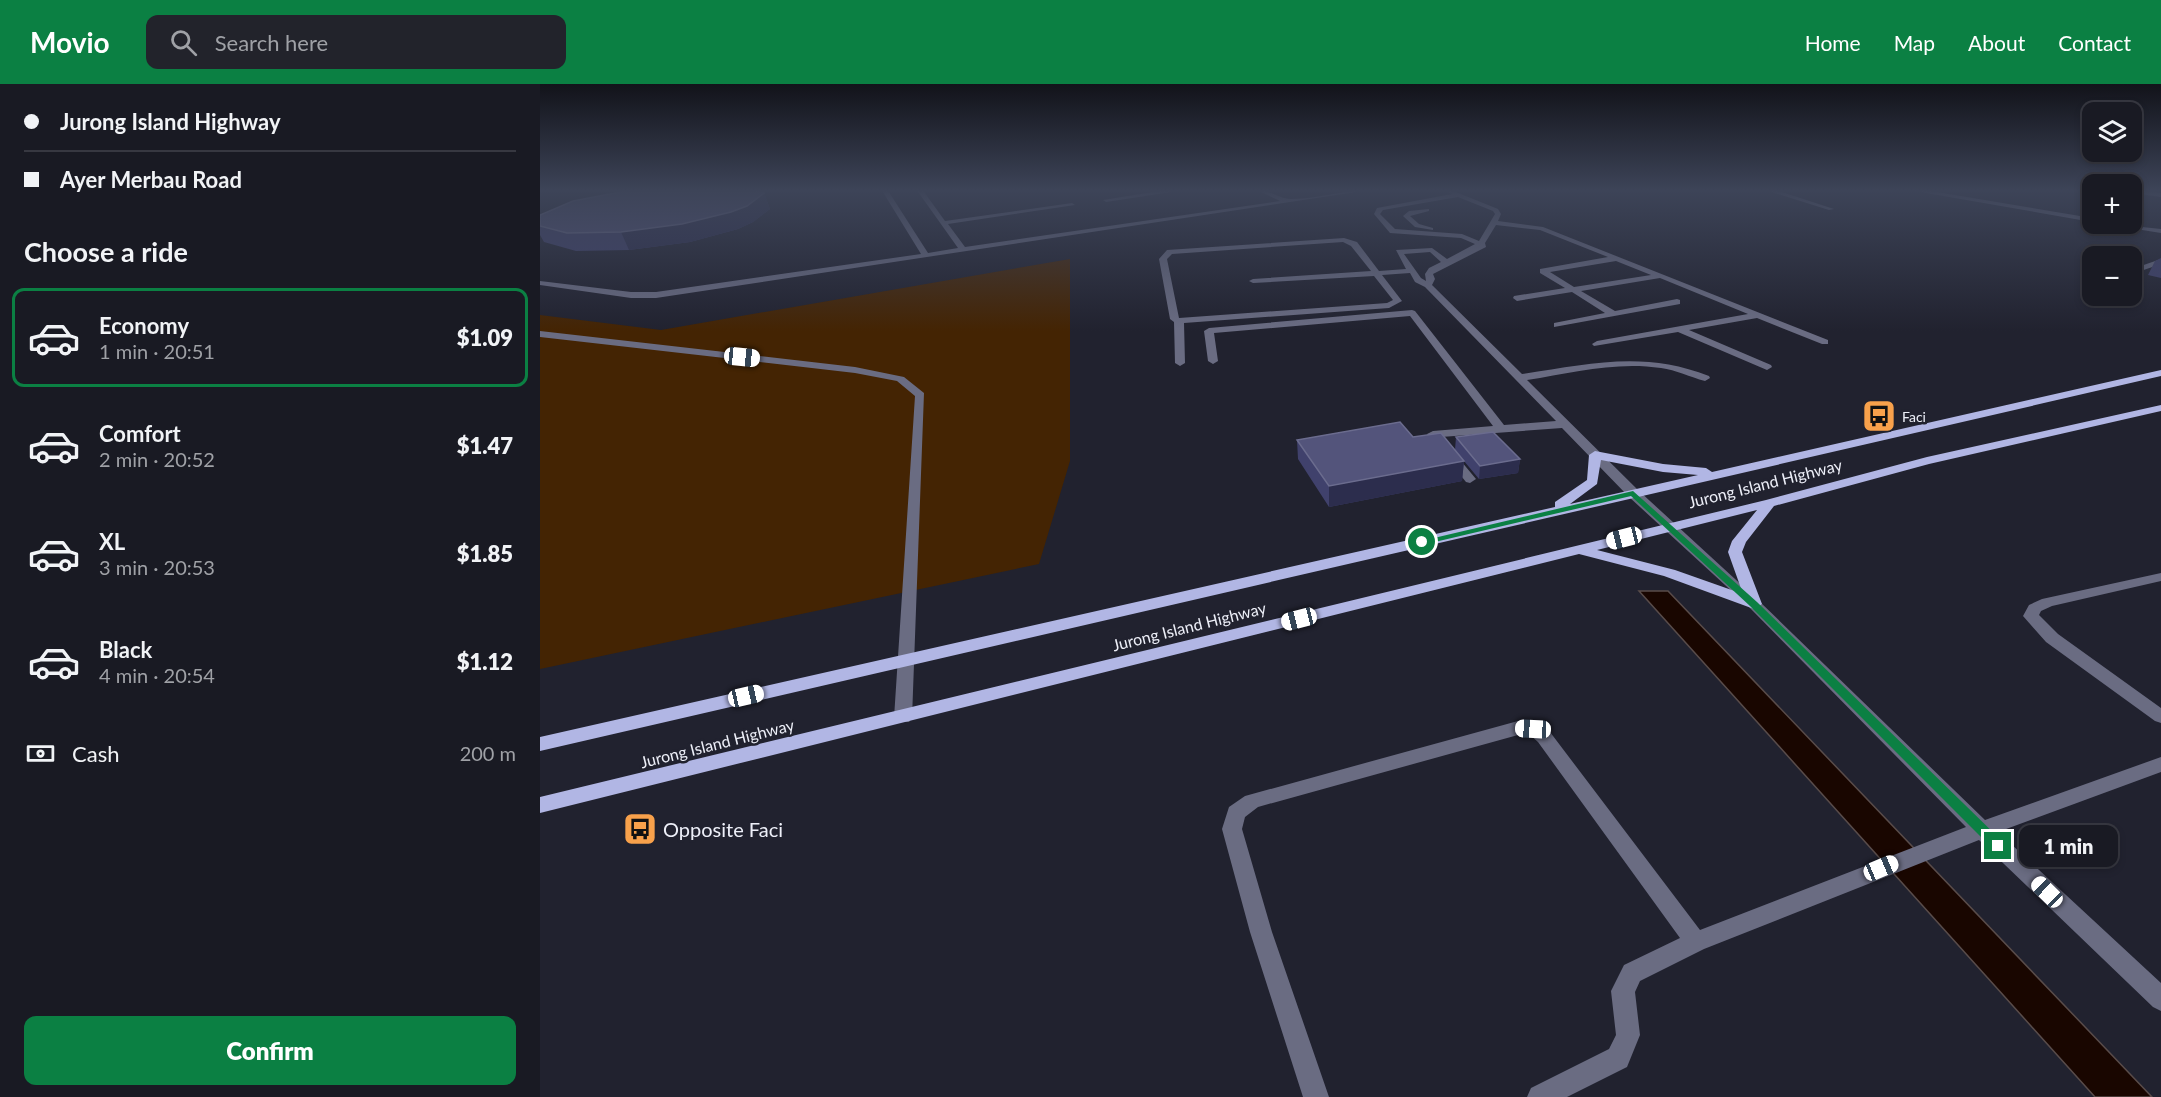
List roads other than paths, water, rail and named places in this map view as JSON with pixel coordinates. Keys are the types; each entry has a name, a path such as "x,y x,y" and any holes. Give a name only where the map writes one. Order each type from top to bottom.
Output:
{"main road":[{"name":"Jurong Island Highway","path":"540,744 2161,374"},
{"name":"Jurong Island Highway","path":"540,805 903,718 1769,503 1927,461 2161,408"},
{"path":"1548,513 1582,492 1593,482 1595,455 1664,468 1724,472"},
{"path":"1754,604 1736,552 1739,541 1769,503"},
{"path":"1578,550 1643,562 1754,604"}],"street":[{"path":"914,236 926,255"},
{"path":"953,236 963,250"},
{"path":"540,283 631,295 656,295 1056,236"},
{"path":"1463,236 1483,244"},
{"path":"1428,285 1431,279 1430,272 1483,244 1489,236"},
{"path":"1562,236 1825,342"},
{"path":"1344,240 1354,244 1377,273 1397,298 1396,303 1179,321 1175,319 1163,259 1170,252 1344,240"},
{"path":"1446,262 1435,250 1401,251 1399,254 1418,280 1428,285 1633,493 1754,604 1982,830 2161,999"},
{"path":"1612,314 1544,271 1618,258"},
{"path":"2142,268 2161,261"},
{"path":"1253,280 1410,270"},
{"path":"1517,298 1660,276"},
{"path":"1557,325 1677,302"},
{"path":"1213,361 1209,331 1412,313 1501,429"},
{"path":"1597,345 1758,315"},
{"path":"1179,321 1180,363"},
{"path":"1679,329 1767,367"},
{"path":"540,334 855,370 900,379 920,395 903,718"},
{"path":"1519,378 1628,362 1657,364 1705,378"},
{"path":"1470,479 1432,434 1565,424"},
{"path":"2161,577 2047,603 2034,608 2031,615 2052,638 2161,717"},
{"path":"1316,1097 1261,932 1232,829 1236,813 1252,801 1518,728 1533,729 1544,737 1696,942"},
{"path":"1540,1097 1618,1058 1628,1035 1623,991 1632,972 1696,942 1919,853 2161,764"}],"place":[{"name":"Faci","path":"1879,416"},
{"name":"Opposite Faci","path":"640,829"}]}
